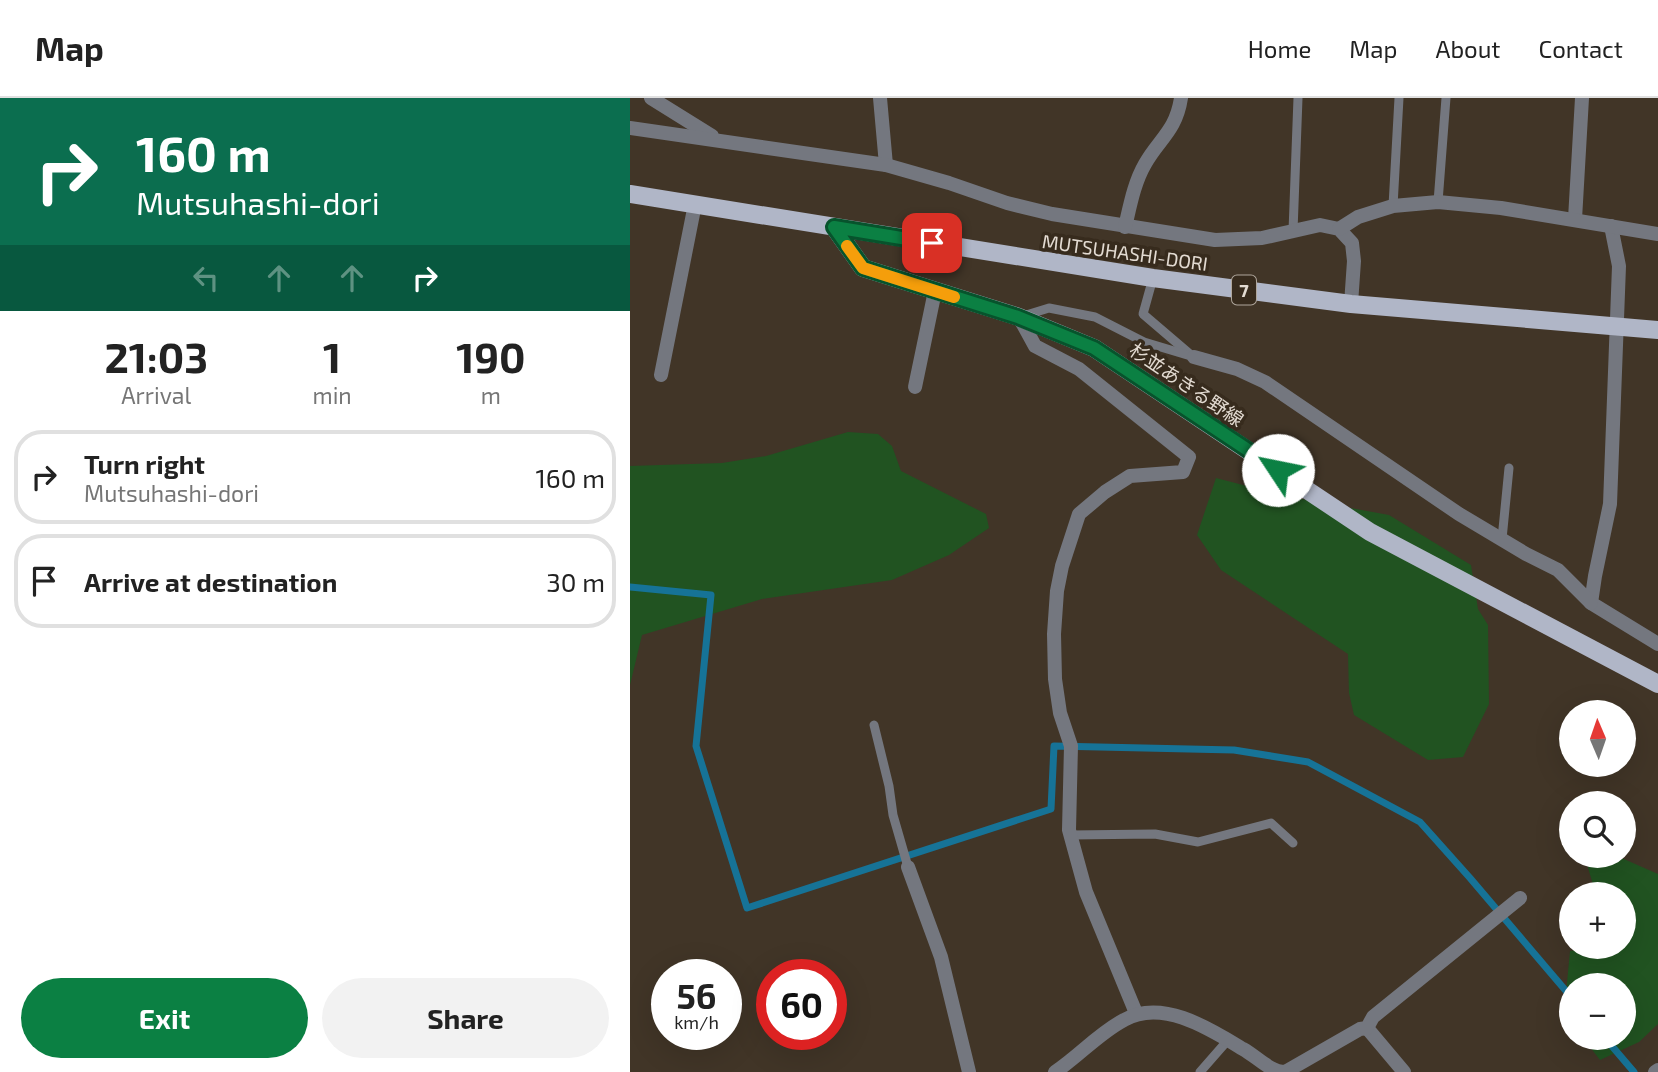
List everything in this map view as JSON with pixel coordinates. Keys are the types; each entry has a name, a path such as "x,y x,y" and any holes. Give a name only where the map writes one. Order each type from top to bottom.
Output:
{"main road":[{"name":"MUTSUHASHI-DORI","path":"630,194 1153,278 1351,304 1658,330"},
{"name":"杉並あきる野線","path":"834,227 863,268 1018,317 1094,348 1370,532 1658,684"}],"street":[{"path":"651,98 718,140"},
{"path":"880,98 887,165"},
{"path":"1125,226 1133,194 1145,164 1168,135 1181,98"},
{"path":"1575,219 1582,98"},
{"path":"630,128 887,165 1052,214 1215,240 1262,238 1320,225 1339,229 1352,243 1354,261 1351,304"},
{"path":"1339,229 1358,217 1393,206 1438,202 1501,208 1658,234"},
{"path":"661,375 695,204"},
{"path":"1591,603 1610,504 1619,266 1611,226"},
{"path":"915,387 935,291"},
{"path":"1018,317 1035,346 1079,369 1189,457 1183,472 1130,476 1105,492 1079,514 1057,591 1055,679 1060,713 1071,746 1069,830 1086,892 1136,1013"},
{"path":"1194,357 1237,369 1265,383 1448,507 1558,570 1591,603 1658,644"},
{"path":"908,867 941,957 969,1072"},
{"path":"1055,1072 1121,1021 1136,1013 1162,1013 1200,1025 1272,1068 1285,1072 1367,1027 1373,1017 1520,898"},
{"path":"1367,1027 1404,1072"}],"lane":[{"path":"1293,231 1298,98"},
{"path":"1393,206 1399,98"},
{"path":"1438,202 1446,98"},
{"path":"1153,278 1143,314 1194,357"},
{"path":"1018,317 1049,308 1095,317 1144,342 1194,357"},
{"path":"1502,539 1509,468"},
{"path":"874,725 908,867"},
{"path":"1070,835 1155,834 1198,842 1270,822 1293,843"},
{"path":"1200,1072 1228,1040"}],"green space":[{"path":"848,432 878,434 892,446 901,471 986,514 989,528 949,555 892,580 762,599 642,635 630,685 630,466 722,463 766,456"},
{"path":"1216,478 1285,496 1389,515 1471,565 1478,609 1488,625 1489,704 1463,757 1428,760 1354,715 1349,693 1348,654 1221,570 1197,535"},
{"path":"1636,864 1658,874 1658,1024 1636,1043 1636,973 1568,973 1569,959 1636,959 1636,882 1592,882 1588,868 1636,868"},
{"path":"1592,1050 1622,1050 1600,1060"}],"waterway":[{"path":"630,587 711,595 696,746 747,908 1051,809 1054,746 1234,750 1308,762 1420,822 1559,983"},
{"path":"1615,1050 1634,1072"}],"slow traffic":[{"path":"847,246 863,268 954,297"}],"route":[{"path":"932,243 834,227 863,268 1018,317 1094,348 1278,470"}]}
